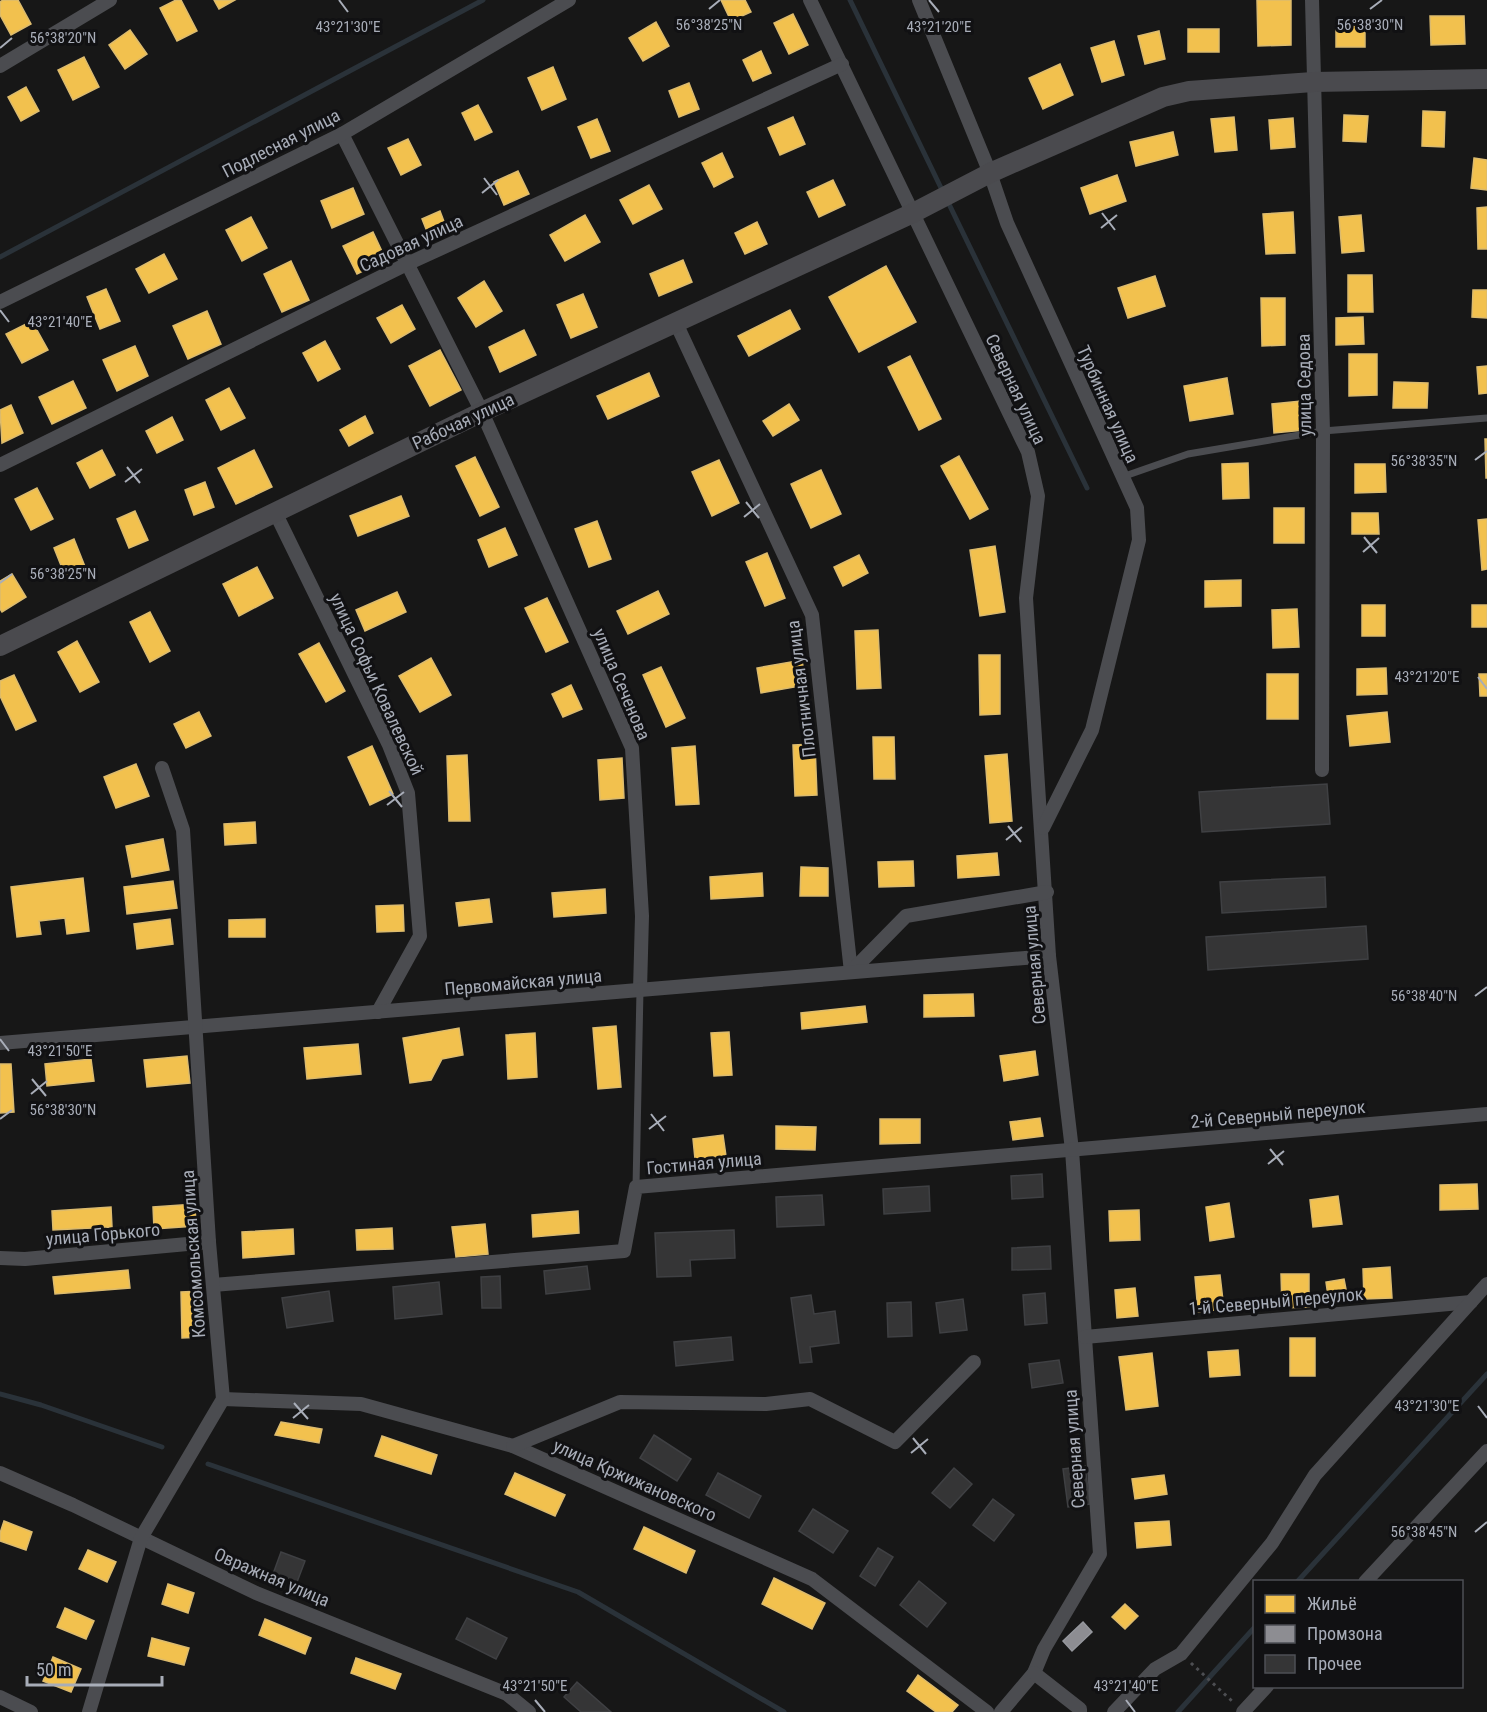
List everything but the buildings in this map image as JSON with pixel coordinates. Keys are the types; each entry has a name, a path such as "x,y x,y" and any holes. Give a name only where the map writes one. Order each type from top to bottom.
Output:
{"street":[{"path":"0,66 110,0"},
{"name":"Подлесная улица","path":"0,302 342,134 569,0"},
{"name":"Северная улица","path":"810,0 921,209 1028,452 1038,496 1026,598 1047,892 1049,956 1072,1150 1100,1554 1044,1649 1034,1673 1001,1712"},
{"name":"Турбинная улица","path":"919,0 990,173 1007,223 1137,508 1139,540 1092,730 1042,830"},
{"name":"улица Седова","path":"1312,0 1323,431 1322,770"},
{"name":"Садовая улица","path":"0,465 407,264 842,64"},
{"name":"Рабочая улица","path":"0,646 482,412 921,209 990,173 1163,97 1189,91 1313,82 1487,79"},
{"name":"улица Сеченова","path":"342,134 482,412 632,748 642,916 640,990"},
{"name":"Плотничная улица","path":"676,323 812,615 851,972"},
{"name":"улица Софьи Ковалевской","path":"274,512 389,745 408,793 420,936 378,1012"},
{"name":"Комсомольская улица","path":"162,768 183,830 209,1242 223,1399"},
{"path":"851,972 906,915 1047,892"},
{"name":"Первомайская улица","path":"0,1043 1049,956"},
{"name":"2-й Северный переулок","path":"1072,1150 1487,1114"},
{"name":"Гостиная улица","path":"213,1285 624,1251 636,1187 1072,1150"},
{"name":"улица Горького","path":"0,1258 25,1259 209,1242"},
{"path":"1114,1712 1155,1669 1181,1654 1272,1543 1315,1475 1487,1284"},
{"name":"1-й Северный переулок","path":"1085,1337 1471,1302"},
{"path":"513,1446 620,1402 766,1404 810,1399 895,1442 974,1362"},
{"path":"89,1712 141,1538 223,1399"},
{"name":"улица Кржижановского","path":"223,1399 361,1404 513,1446 812,1579 987,1712"},
{"path":"1366,1580 1487,1451"},
{"name":"Овражная улица","path":"0,1473 256,1593 507,1694 529,1712"},
{"path":"1034,1673 1080,1712"},
{"path":"1243,1712 1264,1688"},
{"path":"0,1697 31,1712"}],"lane":[{"path":"1122,477 1188,454 1323,431 1487,418"},
{"path":"636,1187 640,990"}],"path":[{"path":"1181,1654 1233,1702"}],"waterway":[{"path":"0,257 483,0"},
{"path":"850,0 943,192"},
{"path":"947,200 1087,488"},
{"path":"1299,1580 1487,1374"},
{"path":"0,1394 41,1405 162,1447"},
{"path":"208,1464 578,1592 784,1712"},
{"path":"1178,1712 1253,1629"}]}
